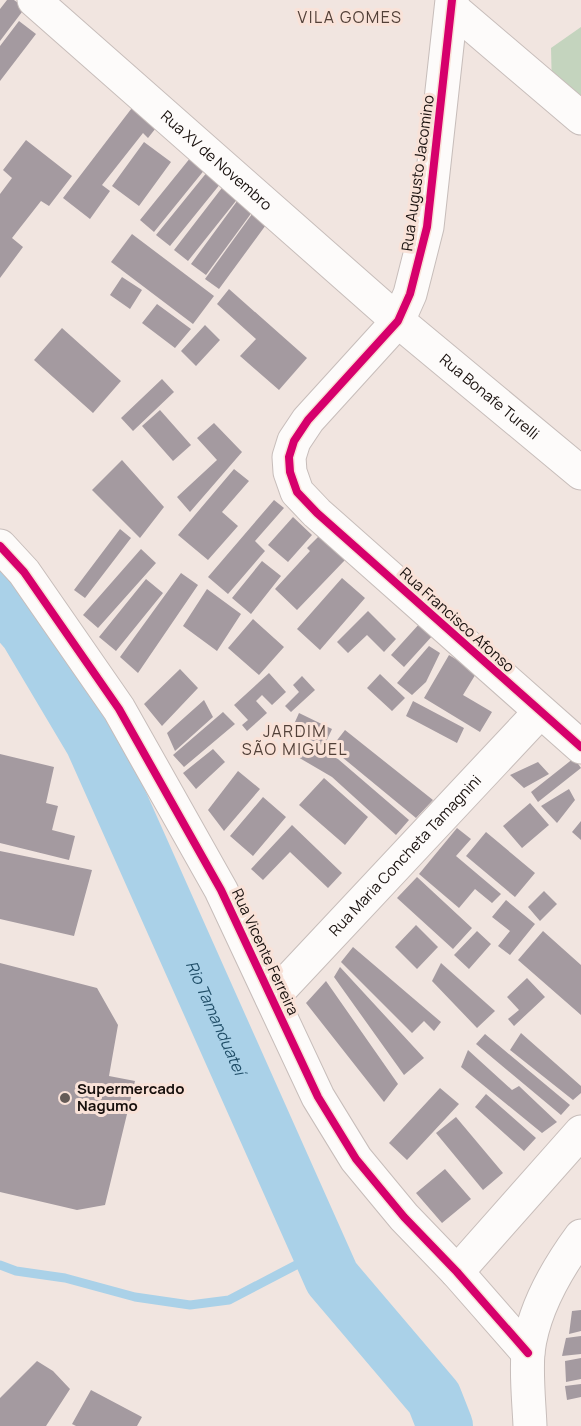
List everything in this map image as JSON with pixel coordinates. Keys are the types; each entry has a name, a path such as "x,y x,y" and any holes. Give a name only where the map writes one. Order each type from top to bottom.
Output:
{"street":[{"name":"Rua XV de Novembro","path":"34,0 398,321"},
{"name":"Rua Augusto Jacomino","path":"317,513 297,492 290,472 289,457 294,441 308,420 398,321 410,294 427,227 452,4"},
{"path":"452,4 581,118"},
{"name":"Rua Bonafe Turelli","path":"398,321 581,473"},
{"name":"Rua Francisco Afonso","path":"317,513 581,747"},
{"name":"Rua Vicente Ferreira","path":"0,546 24,572 119,708 221,890 318,1097 356,1159 404,1217 457,1272 528,1353"},
{"name":"Rua Maria Concheta Tamagnini","path":"272,998 540,712"},
{"path":"457,1272 581,1132"},
{"path":"530,1426 528,1353 536,1316 552,1281 581,1236"}],"green space":[{"path":"581,27 581,112 552,89 551,48"}],"building":[{"path":"7,0 14,0 25,8 0,41 0,9"},
{"path":"19,21 36,34 0,81 0,46"},
{"path":"138,100 163,119 148,138 143,133 102,185 110,191 90,219 63,198"},
{"path":"26,140 72,176 49,206 41,201 12,238 23,247 0,278 0,194 12,178 3,170"},
{"path":"144,142 171,162 139,206 112,186"},
{"path":"195,152 210,163 154,232 140,220"},
{"path":"212,166 225,178 170,246 156,235"},
{"path":"228,180 243,192 188,261 174,250"},
{"path":"243,193 258,204 206,275 191,264"},
{"path":"257,207 271,218 219,289 205,279"},
{"path":"132,234 214,296 193,324 111,262"},
{"path":"122,277 142,290 130,309 110,295"},
{"path":"229,289 307,358 279,390 240,356 256,339 217,304"},
{"path":"157,304 191,329 175,348 142,323"},
{"path":"205,325 220,340 196,366 181,351"},
{"path":"62,328 121,381 93,413 34,360"},
{"path":"162,379 174,392 133,431 121,418"},
{"path":"160,410 191,445 173,461 142,426"},
{"path":"214,423 242,452 190,512 177,497 217,460 197,438"},
{"path":"122,460 164,507 140,538 92,490"},
{"path":"234,469 249,481 222,512 238,526 208,560 178,535"},
{"path":"274,500 284,508 255,541 265,551 228,594 208,577"},
{"path":"293,517 312,535 288,562 268,545"},
{"path":"120,529 131,538 85,598 74,590"},
{"path":"319,536 345,560 297,610 275,589 310,551 307,548"},
{"path":"141,549 156,563 98,628 83,615"},
{"path":"262,561 281,576 251,614 232,598"},
{"path":"181,573 198,585 138,673 120,657"},
{"path":"342,578 365,598 320,650 297,629"},
{"path":"146,579 163,593 116,651 99,637"},
{"path":"207,589 241,614 217,651 183,626"},
{"path":"368,611 396,639 384,652 367,635 348,653 337,642"},
{"path":"253,619 284,647 259,675 228,648"},
{"path":"421,622 434,634 404,667 391,655"},
{"path":"429,646 440,653 426,682 412,695 397,683"},
{"path":"449,655 477,672 463,695 492,712 480,732 424,698"},
{"path":"180,669 198,688 162,726 144,704"},
{"path":"269,673 286,692 272,705 262,695 256,701 267,713 247,731 242,725 248,720 234,705"},
{"path":"380,674 405,698 392,711 367,688"},
{"path":"302,676 315,690 291,712 285,706 299,692 293,685"},
{"path":"204,700 213,717 175,751 167,733"},
{"path":"413,701 464,728 457,743 406,716"},
{"path":"223,712 235,724 184,767 173,755"},
{"path":"299,713 332,729 324,746 291,731"},
{"path":"345,730 433,800 416,818 331,748"},
{"path":"300,741 338,759 409,820 396,835 332,777 291,753"},
{"path":"213,749 225,762 196,789 183,773"},
{"path":"0,754 54,767 46,803 58,806 52,830 75,836 69,860 0,843"},
{"path":"574,758 581,768 538,802 531,792"},
{"path":"538,762 549,774 524,788 510,775"},
{"path":"238,771 260,789 224,831 208,810"},
{"path":"324,778 368,817 345,845 299,805"},
{"path":"569,789 575,800 557,823 541,806"},
{"path":"263,797 286,817 253,856 230,836"},
{"path":"530,803 549,825 522,848 503,826"},
{"path":"581,821 581,840 572,832"},
{"path":"292,825 342,873 328,888 290,852 263,880 251,869"},
{"path":"457,828 471,839 456,856 501,894 492,903 475,889 459,908 419,874"},
{"path":"486,832 535,873 515,897 466,856"},
{"path":"0,851 92,870 74,936 0,919"},
{"path":"417,877 472,928 453,949 397,898"},
{"path":"544,891 557,904 540,921 528,907"},
{"path":"506,900 535,924 510,955 498,946 510,931 492,917"},
{"path":"416,925 438,947 417,969 395,947"},
{"path":"477,931 491,944 469,969 454,955"},
{"path":"543,931 581,965 581,1015 518,960"},
{"path":"353,947 441,1022 434,1031 424,1021 412,1033 341,962"},
{"name":"Supermercado Nagumo","path":"0,963 97,988 118,1025 109,1076 135,1081 105,1205 77,1210 0,1192"},
{"path":"441,963 495,1011 477,1028 432,981"},
{"path":"340,967 424,1058 404,1075 334,977"},
{"path":"527,978 545,997 514,1026 508,1019 519,1010 507,997"},
{"path":"326,981 398,1084 384,1102 306,1003"},
{"path":"521,1033 581,1086 581,1093 573,1100 510,1050"},
{"path":"485,1034 570,1105 561,1115 476,1044"},
{"path":"468,1050 512,1090 519,1086 557,1122 542,1133 461,1067"},
{"path":"440,1088 459,1104 407,1160 389,1143"},
{"path":"486,1094 536,1138 524,1151 475,1107"},
{"path":"456,1117 503,1173 483,1190 436,1133"},
{"path":"445,1169 471,1199 442,1223 416,1193"},
{"path":"581,1310 581,1331 569,1334 572,1311"},
{"path":"581,1336 581,1354 562,1356 566,1338"},
{"path":"581,1358 581,1379 566,1382 565,1361"},
{"path":"37,1361 53,1371 70,1389 46,1426 0,1426 0,1398"},
{"path":"581,1384 581,1397 567,1400 565,1386"},
{"path":"91,1390 142,1417 137,1426 76,1426 72,1424"}],"waterway":[{"name":"Rio Tamanduateí","path":"0,600 27,631 93,742 332,1278 434,1398 445,1426"},
{"path":"0,1265 16,1271 65,1278 135,1297 190,1305 229,1300 321,1252"}],"cycle path":[{"path":"452,0 427,227 410,294 398,321 308,420 294,441 289,457 290,472 297,492 317,513 581,747"},
{"path":"0,546 24,572 119,709 221,890 318,1097 356,1159 404,1217 457,1272 528,1353"}],"place":[{"name":"Supermercado Nagumo","path":"65,1098"}],"district":[{"name":"VILA GOMES","path":"350,17"},
{"name":"JARDIM SÃO MIGUEL","path":"295,740"}]}
